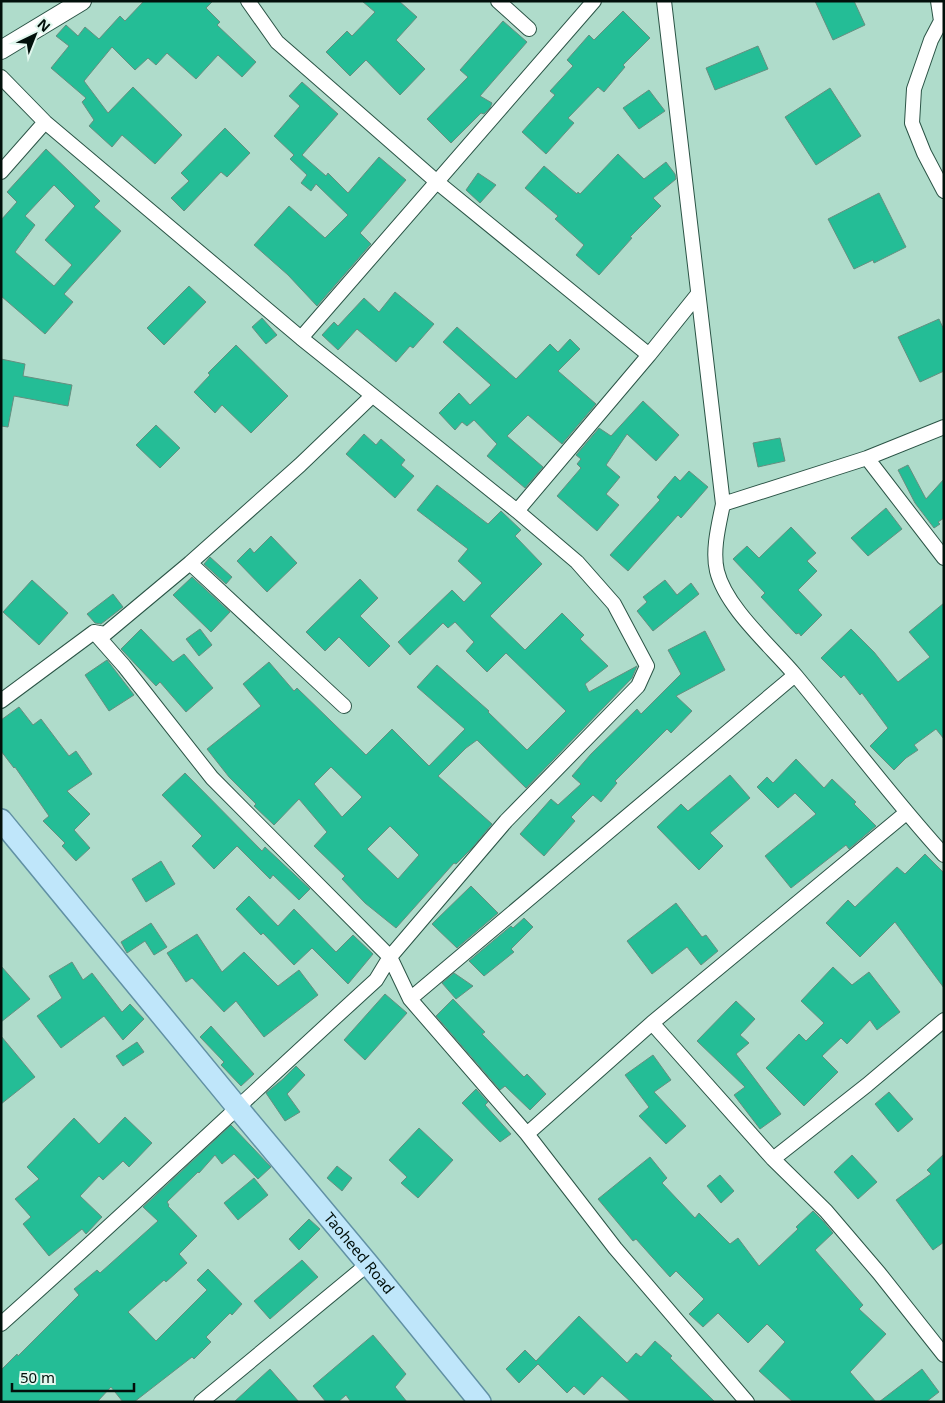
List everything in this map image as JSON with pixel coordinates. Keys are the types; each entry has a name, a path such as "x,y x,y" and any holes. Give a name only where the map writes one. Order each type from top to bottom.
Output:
{"main road":[{"name":"Taoheed Road","path":"3,825 368,1264 474,1400"}],"street":[{"path":"4,45 82,1"},
{"path":"248,1 277,42 437,182 649,355"},
{"path":"498,1 529,29"},
{"path":"300,338 594,1"},
{"path":"664,1 724,504 716,536 717,570 727,596 795,675 906,813 944,855"},
{"path":"938,1 941,21 931,40 914,89 912,123 924,154 944,191"},
{"path":"1,77 45,122 300,338 517,511 577,562 614,604 647,666 638,686 506,821 390,957 376,980 237,1107 112,1226 1,1324"},
{"path":"1,172 45,122"},
{"path":"517,511 698,294"},
{"path":"1,701 94,632 105,634 190,563 300,465 372,396"},
{"path":"724,504 867,458 944,426"},
{"path":"867,458 944,558"},
{"path":"190,563 344,706"},
{"path":"94,632 124,666 212,778 390,957 410,999 527,1134 615,1248 747,1402"},
{"path":"410,999 795,675"},
{"path":"527,1134 652,1023 906,813"},
{"path":"652,1023 773,1159 826,1211 880,1273 944,1355"},
{"path":"773,1159 942,1026"},
{"path":"201,1402 368,1264"}],"building":[{"path":"144,1 213,1 206,8 220,22 217,25 256,62 242,77 218,55 196,79 167,53 156,65 148,58 135,70 112,47 84,81 108,113 133,87 182,135 155,164 122,135 112,147 89,126 94,120 82,102 86,98 51,68 69,46 56,36 66,25 78,36 85,27 99,39 120,16 125,21"},
{"path":"362,1 399,1 417,17 396,40 425,69 400,95 366,60 350,76 326,52 347,31 352,36 375,12"},
{"path":"815,1 854,1 865,25 833,40"},
{"path":"623,11 650,38 623,65 625,67 604,92 598,87 568,118 574,123 546,154 522,132 555,95 550,91 573,66 567,60 589,35 594,40"},
{"path":"503,21 527,42 480,96 492,103 490,108 484,114 481,113 451,143 427,119 468,77 460,70"},
{"path":"758,46 768,69 715,90 706,68"},
{"path":"302,82 338,114 302,155 326,176 328,173 348,193 379,157 406,180 360,233 371,244 317,306 288,275 254,245 289,206 325,238 348,215 316,184 311,191 301,183 307,175 290,159 294,155 274,136 300,106 289,96"},
{"path":"830,88 861,136 816,165 785,117"},
{"path":"649,90 665,111 639,129 623,108"},
{"path":"225,128 250,153 227,177 221,172 184,211 171,198 189,181 181,173"},
{"path":"46,149 100,201 94,207 121,231 64,294 73,302 45,334 1,296 1,220 17,202 7,192","holes":["54,185 75,206 45,240 72,265 54,286 15,252 35,225 25,216"]},
{"path":"618,154 644,179 666,162 675,174 676,179 653,198 661,206 630,237 632,238 599,275 576,255 584,245 555,219 558,216 525,188 544,166 577,194 578,192 580,194"},
{"path":"478,173 496,185 480,203 466,190"},
{"path":"879,193 906,247 874,263 873,260 854,269 828,219"},
{"path":"189,286 206,302 164,345 147,328"},
{"path":"395,292 434,324 413,348 410,346 396,362 357,329 338,350 322,335 334,322 338,326 364,298 379,312"},
{"path":"262,318 277,335 266,344 252,327"},
{"path":"939,319 944,330 944,371 920,382 898,337"},
{"path":"457,327 516,379 550,344 558,352 570,339 580,349 558,371 596,404 562,444 528,415 507,436 543,467 525,488 487,456 497,444 474,420 467,426 462,422 455,430 439,413 459,393 470,405 491,385 443,342"},
{"path":"236,345 288,396 251,433 222,405 215,413 194,392 210,375 208,373"},
{"path":"1,359 25,364 23,376 72,385 68,406 14,396 8,427 1,426"},
{"path":"643,401 679,435 656,461 627,434 606,465 620,477 606,494 619,505 597,531 557,496 581,468 577,464 581,459 576,455 599,428 611,436"},
{"path":"156,425 180,448 160,468 136,445"},
{"path":"364,434 376,445 381,439 405,460 401,465 414,476 395,498 346,454"},
{"path":"780,438 785,461 758,467 753,443"},
{"path":"908,465 926,499 944,479 944,518 934,528 915,503 898,470"},
{"path":"689,471 708,487 681,518 678,515 628,571 610,555 660,500 657,497 675,476 680,481"},
{"path":"437,485 488,524 501,511 521,530 515,536 542,564 490,616 525,650 562,613 584,635 580,639 608,666 585,684 589,692 637,666 632,678 526,788 477,740 466,748 438,776 492,824 473,847 456,864 454,863 396,928 365,903 342,879 345,876 314,846 327,832 299,799 274,825 254,806 256,804 229,777 207,749 261,706 243,684 269,662 294,691 297,688 366,755 392,729 429,766 465,729 417,687 437,665 489,711 527,750 566,711 506,653 487,672 466,651 474,642 455,622 448,628 443,623 410,655 398,642 452,590 464,602 482,583 458,561 468,549 417,510","holes":["331,767 362,797 342,817 314,784","390,826 419,855 398,879 367,849"]},
{"path":"886,508 902,529 868,556 851,538"},
{"path":"791,527 816,553 807,561 817,571 798,590 822,615 801,636 799,633 796,634 761,597 765,593 733,559 747,546 759,558"},
{"path":"271,536 297,563 267,592 237,561 250,548 254,553"},
{"path":"210,557 232,577 226,584 204,564"},
{"path":"192,577 230,612 211,632 173,595"},
{"path":"360,579 378,598 360,616 390,646 369,667 339,637 325,651 306,632"},
{"path":"32,580 68,613 39,645 3,612"},
{"path":"665,580 677,595 691,583 699,594 653,631 637,611 647,602 643,597"},
{"path":"113,594 123,607 101,624 95,623 87,614"},
{"path":"944,603 944,739 936,729 914,745 918,750 906,758 894,770 870,746 888,728 862,693 860,695 844,675 841,678 821,658 851,629 874,652 898,682 930,657 909,632"},
{"path":"141,629 173,662 184,654 213,688 186,712 160,682 156,686 121,649"},
{"path":"200,629 212,645 199,656 186,639"},
{"path":"705,631 725,670 676,696 692,711 671,733 667,729 615,781 617,783 601,802 593,795 571,817 575,821 544,856 520,834 551,799 558,805 581,784 572,776 591,754 637,709 641,714 681,674 668,650"},
{"path":"107,660 134,695 109,711 85,675"},
{"path":"19,707 33,725 41,719 69,756 76,751 92,774 67,791 90,814 74,830 90,848 76,861 62,846 65,843 43,821 49,816 15,767 1,751 1,720"},
{"path":"796,759 824,788 832,779 856,802 854,804 876,826 849,849 846,845 791,888 765,856 816,814 795,793 778,808 757,787 767,777 773,783"},
{"path":"185,773 262,851 265,847 310,889 299,900 273,875 270,879 237,846 214,869 192,846 202,836 162,795"},
{"path":"730,775 750,798 710,833 723,846 699,870 657,827 681,804 688,811"},
{"path":"925,854 944,873 944,988 895,922 860,957 826,923 848,900 855,907 897,867 905,874"},
{"path":"161,861 175,884 146,902 132,879"},
{"path":"471,886 498,913 457,948 432,924"},
{"path":"249,896 278,926 294,909 336,952 353,935 373,954 348,984 312,948 294,965 236,909"},
{"path":"676,903 702,937 706,935 718,951 701,965 687,947 652,974 627,941"},
{"path":"524,918 533,927 511,949 514,952 484,976 469,961 511,926 513,928"},
{"path":"151,923 167,947 154,955 145,941 127,953 121,942"},
{"path":"197,934 222,972 244,952 278,986 299,970 318,995 264,1037 236,1001 224,1012 192,978 186,982 167,953"},
{"path":"72,962 83,980 92,973 122,1012 130,1004 144,1019 123,1040 104,1016 61,1048 37,1016 62,998 49,976"},
{"path":"1,966 30,999 1,1022"},
{"path":"833,967 852,985 869,972 900,1012 877,1030 870,1020 847,1044 841,1038 822,1056 838,1072 804,1106 766,1068 799,1034 806,1041 824,1023 801,1001"},
{"path":"454,973 473,986 456,999 442,983"},
{"path":"385,994 407,1013 365,1060 344,1040"},
{"path":"453,999 485,1032 482,1034 524,1077 527,1074 546,1094 530,1110 505,1086 500,1090 436,1016"},
{"path":"736,1001 755,1019 740,1035 749,1043 736,1054 781,1114 760,1129 734,1095 745,1087 697,1041"},
{"path":"211,1026 254,1074 241,1086 221,1065 224,1062 200,1037"},
{"path":"1,1036 35,1077 1,1104"},
{"path":"137,1042 144,1052 123,1066 116,1056"},
{"path":"653,1055 671,1080 654,1092 686,1126 666,1144 639,1116 649,1107 625,1075"},
{"path":"296,1066 305,1075 287,1094 300,1112 285,1121 266,1093"},
{"path":"476,1089 488,1102 485,1105 511,1134 500,1142 462,1103"},
{"path":"889,1092 913,1119 898,1132 875,1104"},
{"path":"125,1117 152,1143 129,1167 123,1161 103,1180 99,1176 80,1196 102,1217 86,1234 82,1229 49,1256 23,1224 31,1217 15,1199 39,1179 27,1167 74,1118 99,1144"},
{"path":"231,1125 271,1167 258,1179 234,1154 222,1164 215,1155 199,1173 167,1202 168,1206 197,1236 179,1254 187,1263 166,1282 164,1280 128,1312 156,1341 207,1290 197,1280 208,1269 242,1304 206,1337 211,1342 194,1359 192,1357 134,1402 123,1402 111,1387 97,1402 1,1402 1,1370 17,1354 18,1356 79,1295 74,1289 97,1270 100,1273 158,1221 143,1207"},
{"path":"419,1128 453,1160 418,1198 401,1183 407,1177 389,1160"},
{"path":"944,1154 944,1242 933,1250 896,1200 931,1174 927,1170"},
{"path":"852,1155 877,1182 858,1199 834,1172"},
{"path":"650,1157 667,1178 662,1183 695,1218 699,1213 730,1244 738,1238 759,1266 798,1229 796,1227 813,1211 824,1222 833,1233 815,1250 863,1305 859,1309 886,1334 850,1372 876,1402 793,1402 759,1371 785,1342 767,1324 748,1343 718,1313 703,1327 689,1314 704,1299 676,1271 670,1277 636,1239 633,1241 598,1199"},
{"path":"337,1166 352,1178 342,1191 327,1178"},
{"path":"720,1175 734,1191 721,1203 707,1186"},
{"path":"254,1178 268,1195 238,1220 224,1203"},
{"path":"309,1219 320,1229 299,1250 289,1239"},
{"path":"302,1260 318,1277 270,1319 254,1301"},
{"path":"579,1316 627,1363 636,1353 641,1357 655,1341 672,1356 670,1358 715,1402 631,1402 602,1376 584,1395 574,1386 567,1393 538,1364 519,1383 506,1369 525,1350 536,1361"},
{"path":"373,1335 406,1374 395,1387 407,1402 351,1402 346,1395 338,1402 326,1402 313,1386"},
{"path":"270,1369 299,1402 234,1402"},
{"path":"922,1369 939,1392 926,1402 879,1402"}]}
